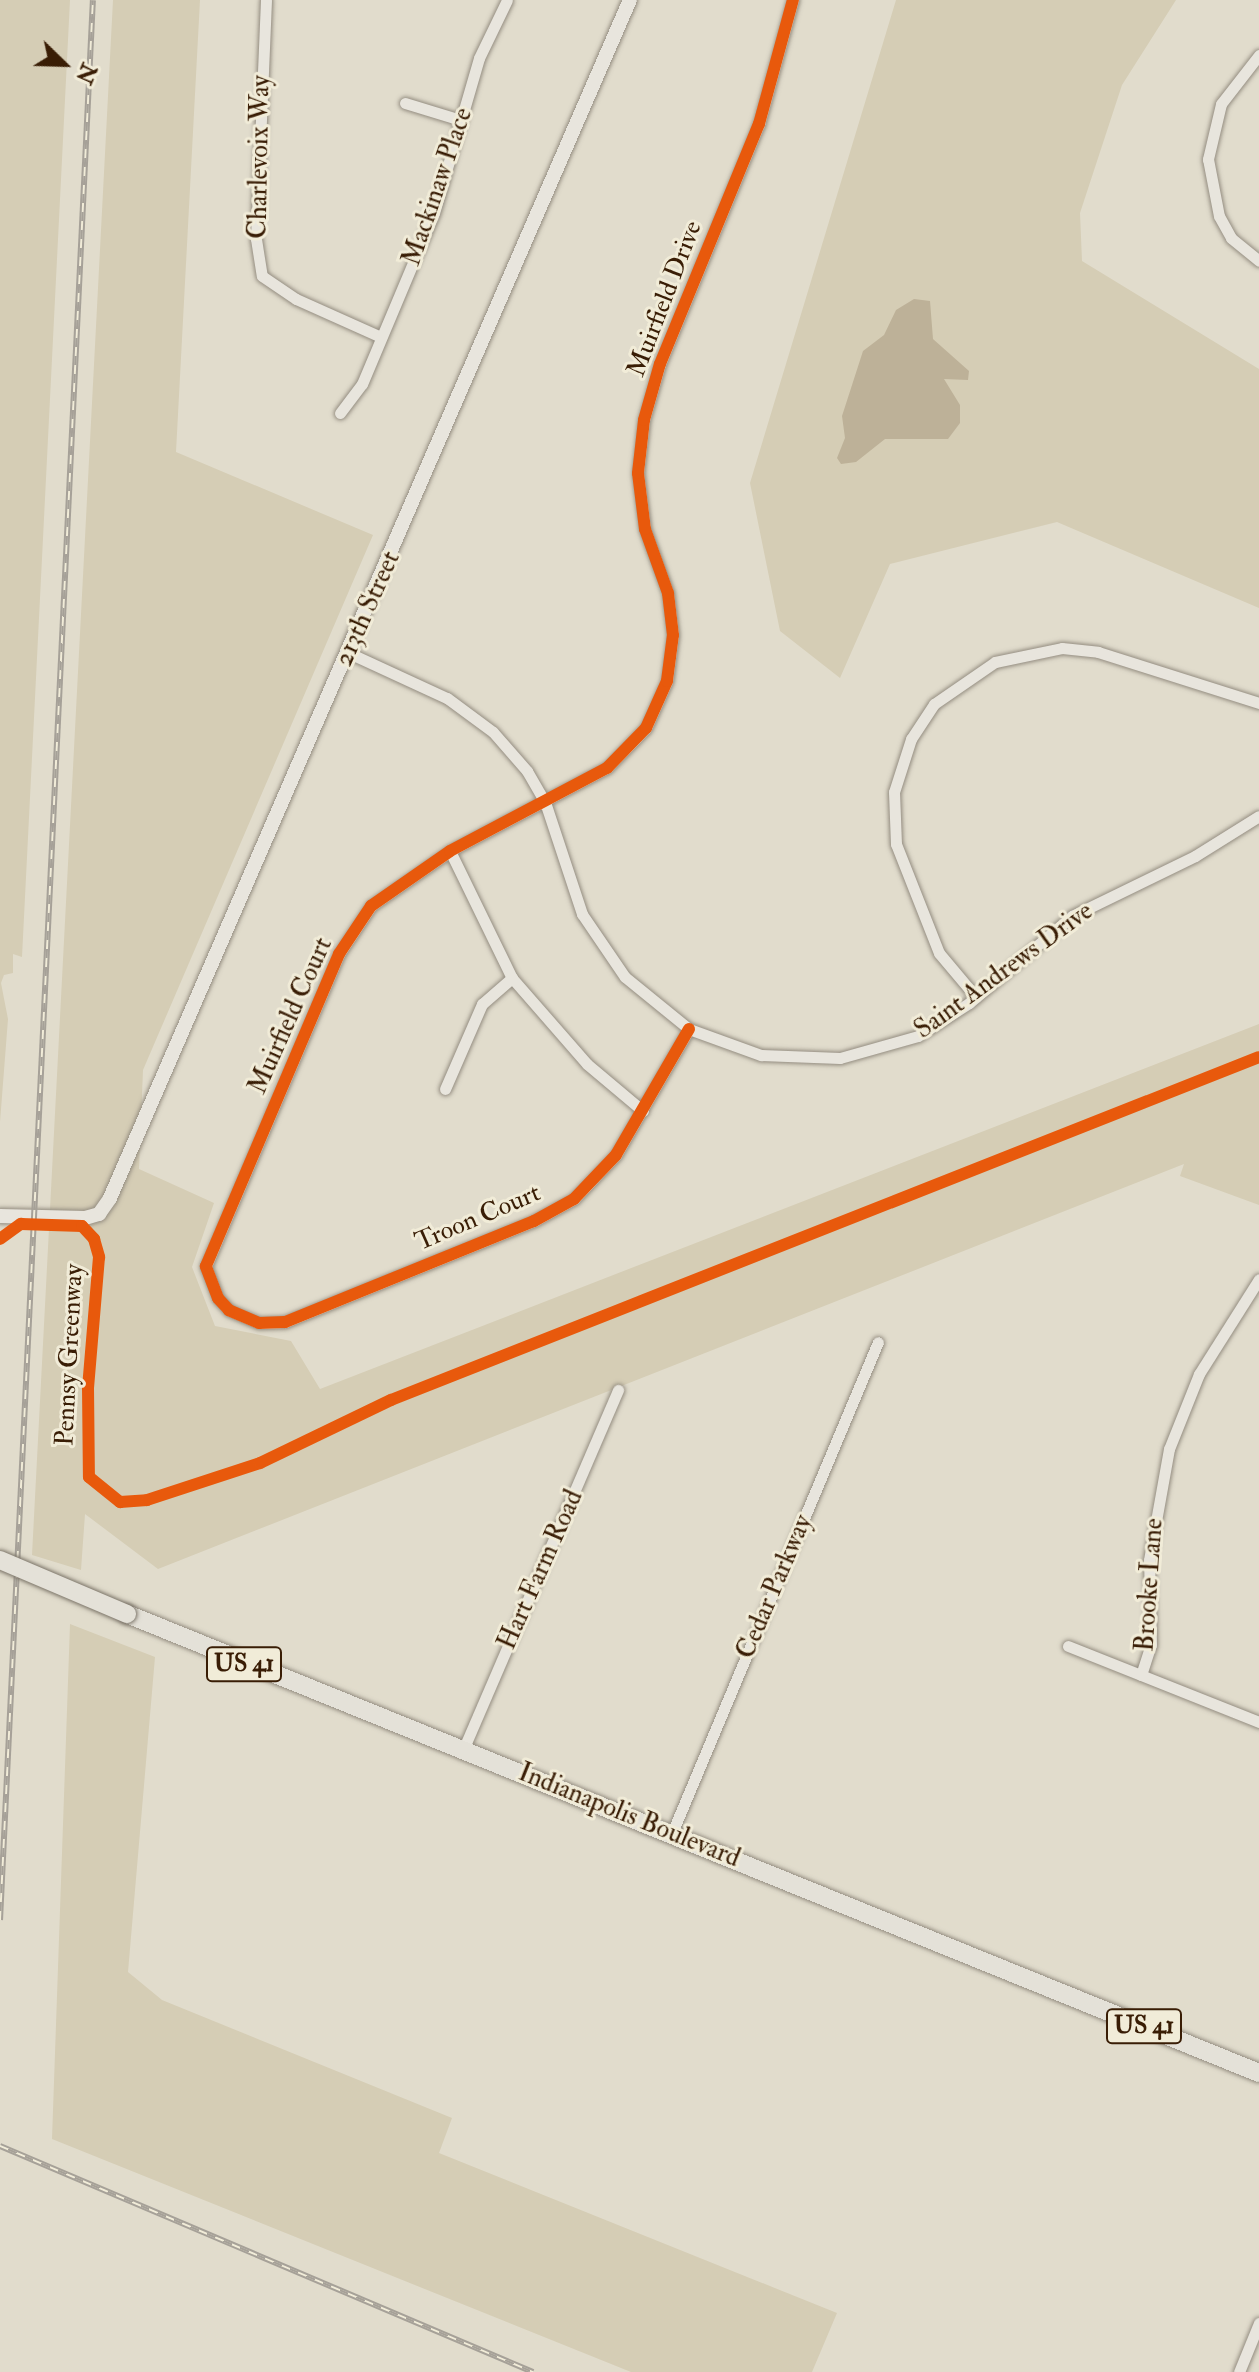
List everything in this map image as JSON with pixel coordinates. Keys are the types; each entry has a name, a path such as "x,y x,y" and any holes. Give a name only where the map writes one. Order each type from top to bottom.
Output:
{"highway":[{"name":"Indianapolis Boulevard","path":"0,1560 1259,2073"}],"street":[{"name":"Charlevoix Way","path":"266,0 256,239 262,276 296,299 381,337"},
{"name":"Mackinaw Place","path":"340,413 362,384 434,213 479,58 507,0"},
{"name":"213th Street","path":"0,1216 74,1219 99,1214 349,653 630,0"},
{"name":"Muirfield Drive","path":"545,802 607,768 646,728 667,681 673,635 668,593 645,529 638,473 644,420 660,364 759,124 793,0"},
{"path":"1259,55 1221,104 1208,159 1219,216 1231,238 1259,261"},
{"path":"405,103 461,120"},
{"path":"976,997 939,953 896,844 894,792 911,739 934,704 995,662 1062,648 1098,652 1259,703"},
{"name":"Saint Andrews Drive","path":"349,653 416,682 471,714 511,751 545,802 582,914 625,977 689,1029 761,1055 840,1058 908,1041 976,997 1072,916 1195,856 1259,816"},
{"name":"Muirfield Court","path":"215,1290 206,1266 339,954 371,906 450,851 545,802"},
{"path":"450,851 512,978 587,1064 643,1111"},
{"path":"445,1089 482,1004 512,978"},
{"name":"Troon Court","path":"215,1290 229,1310 259,1323 285,1322 534,1221 574,1199 596,1179 643,1111 689,1029"},
{"name":"Brooke Lane","path":"1141,1675 1151,1645 1149,1560 1169,1449 1199,1374 1255,1295 1259,1279"},
{"name":"Cedar Parkway","path":"672,1833 878,1342"},
{"name":"Hart Farm Road","path":"463,1750 618,1390"},
{"path":"1068,1646 1259,1722"},
{"path":"1239,2372 1259,2323"}],"shaded area":[{"path":"0,0 70,0 22,957 13,954 13,973 4,975 1,983 8,1019 0,1122"},
{"path":"113,0 200,0 176,452 373,535 143,1070 139,1169 214,1203 192,1267 215,1326 291,1341 320,1389 1259,1024 1259,1205 1180,1176 1184,1164 158,1569 85,1514 81,1570 32,1555"},
{"path":"896,0 1176,0 1122,85 1080,213 1082,261 1259,369 1259,608 1057,522 890,564 840,678 780,631 750,483"},
{"path":"914,299 930,301 933,339 969,371 968,380 944,379 960,405 960,423 948,439 885,439 856,462 841,464 837,458 845,438 842,416 863,351 884,335 896,310"},
{"path":"70,1624 155,1657 128,1972 162,2000 452,2118 439,2153 837,2313 812,2372 631,2372 52,2139"}],"railway":[{"path":"0,1920 93,0"},
{"path":"0,2146 533,2372"}],"cycle path":[{"path":"689,1029 616,1155 574,1199 534,1221 285,1322 259,1323 229,1310 218,1298 206,1266 339,954 371,906 450,851 607,768 646,728 667,681 673,635 668,593 645,529 638,473 644,420 660,364 759,124 793,0"},
{"name":"Pennsy Greenway","path":"0,1239 21,1224 82,1226 94,1239 99,1257 88,1388 89,1477 120,1502 147,1500 260,1463 391,1400 1259,1057"}]}
